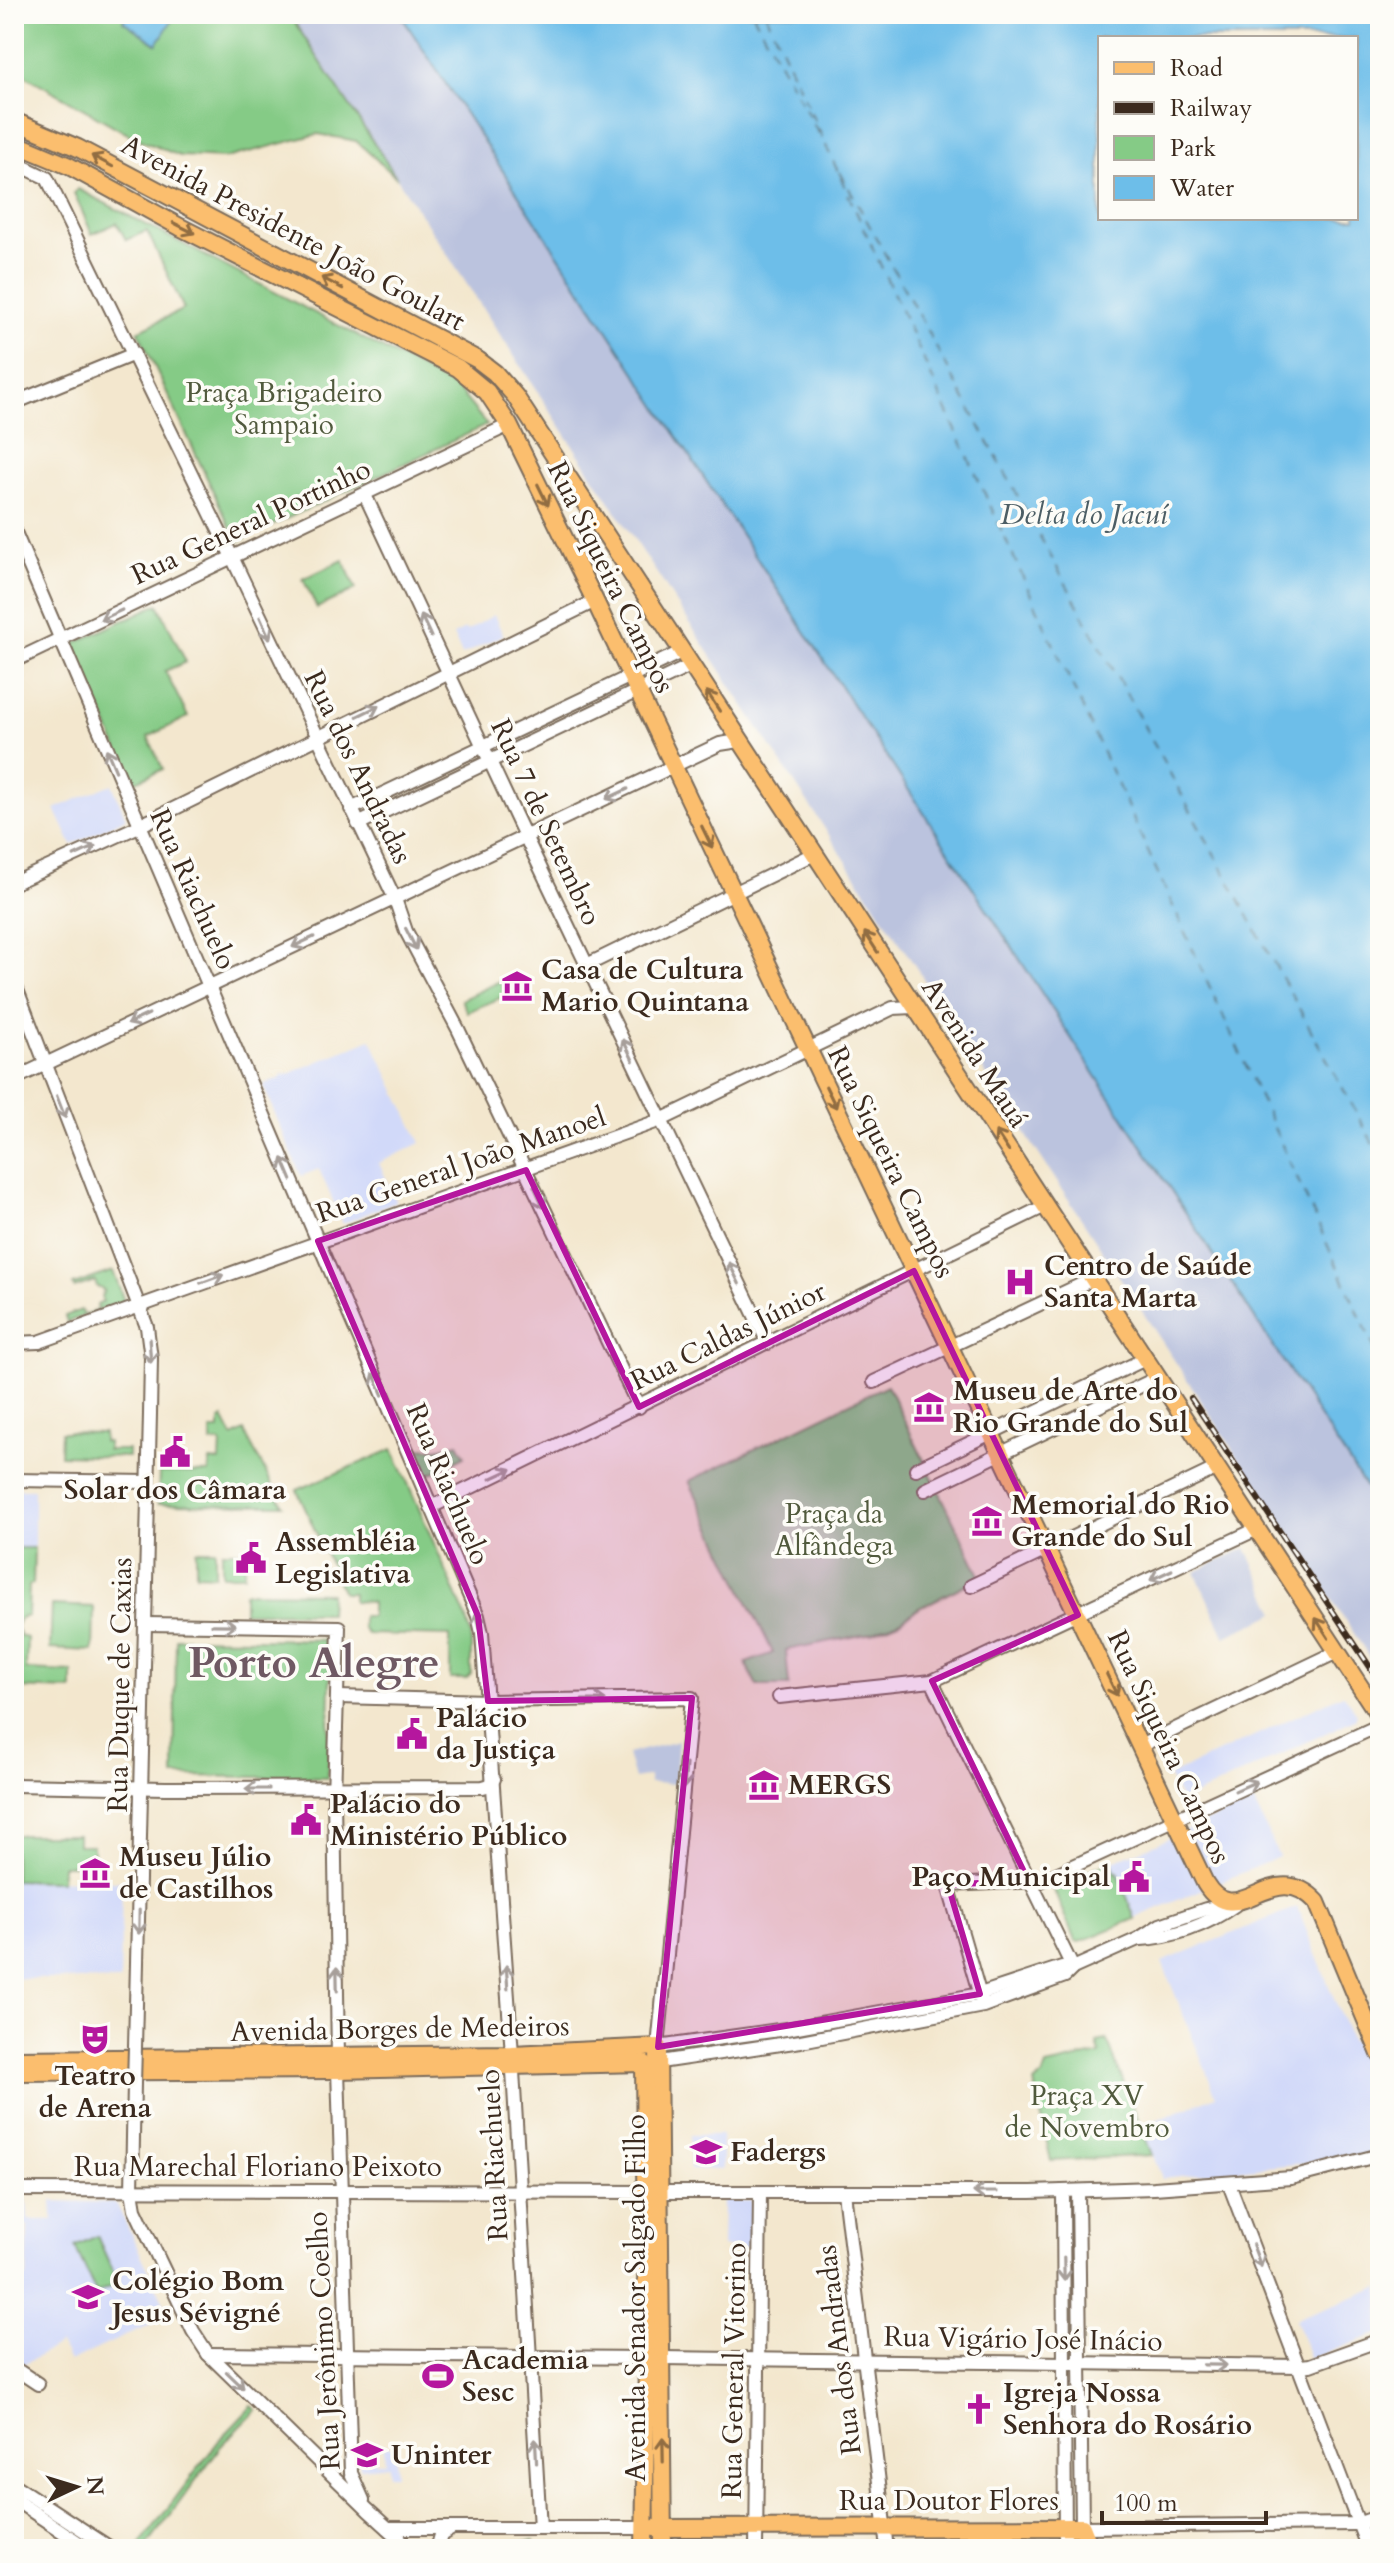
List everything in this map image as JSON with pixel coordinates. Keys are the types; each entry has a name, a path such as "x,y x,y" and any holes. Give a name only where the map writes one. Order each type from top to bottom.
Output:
{"main road":[{"name":"Avenida Presidente João Goulart","path":"14,121 78,148 478,360 495,373 530,417"},
{"name":"Avenida Presidente João Goulart","path":"14,143 69,166 180,227 458,368 487,392 509,425"},
{"name":"Avenida Mauá","path":"530,417 1380,1717"},
{"name":"Rua Siqueira Campos","path":"509,425 1210,1892 1224,1901 1239,1902"},
{"name":"Avenida Borges de Medeiros","path":"1239,1902 1283,1885 1303,1889 1317,1902 1375,2027"},
{"path":"1375,2027 1379,2049"},
{"name":"Avenida Borges de Medeiros","path":"14,2072 654,2058"},
{"name":"Avenida Senador Salgado Filho","path":"654,2058 654,2358 663,2549"},
{"name":"Avenida Borges de Medeiros","path":"14,2059 338,2064"},
{"name":"Avenida Senador Salgado Filho","path":"644,2549 654,2358"},
{"path":"1074,2527 1091,2549"},
{"name":"Rua Doutor Flores","path":"644,2528 1074,2527"}],"street":[{"name":"Rua dos Andradas","path":"15,173 26,168 47,178 232,557 395,899 406,931 458,1029 639,1407"},
{"path":"14,403 134,354"},
{"name":"Rua General Portinho","path":"14,661 509,425"},
{"name":"Rua 7 de Setembro","path":"365,495 768,1343"},
{"name":"Rua Riachuelo","path":"14,530 478,1616 494,1779 532,2358 540,2528"},
{"path":"14,883 139,826 595,601"},
{"path":"351,809 578,702 634,684 686,659"},
{"path":"358,824 585,717 634,684"},
{"path":"578,702 585,717"},
{"path":"547,717 553,732"},
{"path":"14,1079 720,744 739,741"},
{"path":"418,777 425,792"},
{"path":"587,965 814,854"},
{"name":"Rua Duque de Caxias","path":"14,982 147,1327 151,1358 134,2083 132,2191 135,2209 193,2331 208,2354 411,2549"},
{"name":"Rua General João Manoel","path":"14,1343 39,1342 661,1120 893,1008 914,1007"},
{"name":"Rua Caldas Júnior","path":"431,1507 1045,1206"},
{"path":"874,1382 1093,1279"},
{"path":"916,1469 1145,1359"},
{"path":"925,1490 1157,1378"},
{"path":"964,1446 974,1467"},
{"path":"940,1457 950,1478"},
{"path":"971,1586 1217,1468"},
{"path":"14,1480 148,1482"},
{"path":"779,1697 932,1681 1257,1529"},
{"name":"Rua Jerônimo Coelho","path":"146,1624 339,1627 335,1789 338,2064 351,2473 368,2510"},
{"path":"1140,1746 1337,1652"},
{"path":"932,1681 1073,1968"},
{"path":"338,1697 488,1701 692,1698 654,2058"},
{"path":"982,2000 948,1885 1041,1881 1380,1725"},
{"path":"14,1785 335,1789 483,1787 490,1785 494,1779"},
{"name":"Avenida Borges de Medeiros","path":"654,2058 788,2043 855,2024 982,2000 1062,1967 1073,1968 1138,1939 1160,1925 1206,1909 1239,1902"},
{"name":"Avenida Borges de Medeiros","path":"654,2058 786,2029 855,2024"},
{"path":"786,2029 788,2043"},
{"path":"1065,2549 1074,2527 1081,2364 1078,2191 1291,2178 1380,2155"},
{"path":"1229,2184 1368,2549"},
{"name":"Rua Marechal Floriano Peixoto","path":"14,2190 1078,2191"},
{"path":"1063,2191 1066,2364 1074,2527"},
{"name":"Rua dos Andradas","path":"844,2192 887,2549"},
{"name":"Rua General Vitorino","path":"756,2549 760,2193"},
{"name":"Rua Vigário José Inácio","path":"208,2354 1300,2366 1380,2340"},
{"path":"14,2368 38,2384"},
{"path":"14,2485 112,2549"},
{"path":"14,2499 88,2549"},
{"name":"Rua Doutor Flores","path":"1074,2527 1357,2524 1380,2516"},
{"name":"Rua Doutor Flores","path":"388,2528 644,2528"},
{"path":"437,2549 441,2535 451,2529"}],"highlighted area":[{"path":"526,1170 639,1407 914,1271 1078,1615 932,1681 1028,1880 948,1885 980,1994 658,2047 692,1698 488,1701 478,1616 318,1241"}],"shaded area":[{"path":"14,14 127,14 123,21 156,44 176,14 400,14 1380,1509 1380,1673 397,178 356,141 318,134 226,158 180,156 135,138 14,69"},
{"path":"494,615 503,635 462,655 453,635 465,629 467,631"},
{"path":"112,784 126,818 72,845 55,809"},
{"path":"371,1039 421,1143 379,1163 396,1201 343,1224 319,1169 301,1176 263,1085"},
{"path":"14,1489 34,1489 34,1548 14,1548"},
{"path":"1246,1548 1276,1613 1225,1637 1195,1572"},
{"path":"1343,1694 1357,1714 1355,1719 1184,1801 1180,1799 1169,1776"},
{"path":"678,1741 675,1784 649,1783 649,1776 634,1779 627,1754"},
{"path":"1253,1800 1279,1857 1079,1942 1075,1941 1053,1888 1055,1884 1156,1844"},
{"path":"14,1880 122,1881 120,1981 14,1978"},
{"path":"1297,1907 1351,2041 1358,2038 1380,2094 1380,2155 1162,2178 1141,2126 1216,2096 1162,1962"},
{"name":"Fadergs","path":"690,2135 722,2135 722,2170 690,2169"},
{"name":"Colégio Bom Jesus Sévigné","path":"14,2200 27,2200 28,2220 53,2220 52,2201 116,2203 170,2315 69,2362 60,2344 23,2365 14,2359 14,2279 27,2278 28,2225 14,2225"},
{"path":"723,2200 751,2201 751,2248 722,2247"},
{"path":"1380,2287 1380,2333 1310,2359 1295,2319"},
{"name":"Uninter","path":"373,2446 375,2462 385,2462 384,2446 395,2446 396,2474 388,2474 388,2465 360,2468 359,2447"}],"green space":[{"path":"14,14 127,14 123,21 156,44 176,14 289,14 397,178 356,141 318,134 226,158 180,156 135,138 14,69"},
{"name":"Praça Brigadeiro Sampaio","path":"78,189 456,387 487,425 237,542 138,331 184,309 147,231 126,240 117,223 92,234 74,193"},
{"path":"343,560 356,589 317,608 303,579"},
{"path":"158,604 186,662 165,671 188,717 148,737 163,769 132,783 73,644"},
{"path":"500,981 507,995 467,1012 461,1000"},
{"path":"113,1271 124,1301 67,1322 65,1316 81,1310 83,1315 98,1310 97,1305 103,1302 101,1297 104,1290 97,1287 95,1281 74,1288 73,1285"},
{"name":"Praça da Alfândega","path":"887,1385 981,1577 917,1609 901,1621 872,1633 786,1650 789,1686 757,1686 746,1663 773,1653 689,1481"},
{"path":"223,1418 233,1437 244,1431 283,1505 158,1504 159,1472 209,1473 210,1461 220,1461 221,1443 211,1442 211,1430 220,1430 220,1420"},
{"path":"61,1432 103,1433 107,1450 128,1450 128,1457 60,1455"},
{"path":"458,1443 465,1456 424,1477 413,1448 438,1449"},
{"path":"393,1449 466,1617 471,1634 471,1674 466,1679 450,1679 450,1636 367,1634 362,1628 362,1616 371,1616 371,1602 353,1601 353,1593 343,1593 297,1490"},
{"path":"14,1548 34,1548 28,1616 20,1618 16,1627 20,1636 27,1638 26,1670 72,1672 72,1690 14,1688"},
{"path":"196,1550 215,1550 215,1575 196,1574"},
{"path":"222,1551 245,1551 244,1575 222,1575"},
{"path":"244,1592 330,1593 329,1613 244,1612"},
{"path":"52,1605 94,1607 93,1651 50,1649"},
{"path":"176,1638 331,1640 328,1778 174,1776"},
{"path":"14,1835 78,1835 78,1845 93,1845 93,1855 83,1855 83,1865 62,1865 61,1881 14,1880"},
{"path":"1111,1861 1135,1919 1075,1941 1053,1888 1055,1884"},
{"name":"Praça XV de Novembro","path":"1107,2040 1152,2155 1051,2161 1034,2083 1042,2077 1046,2066 1100,2054 1097,2042"},
{"path":"97,2236 118,2283 96,2293 75,2246"},
{"path":"252,2406 257,2410 221,2446 145,2549 137,2549 218,2442"},
{"path":"534,2541 534,2549 447,2548 455,2542"}],"water":[{"path":"127,14 176,14 157,44 123,21"},
{"name":"Delta do Jacuí","path":"400,14 1380,14 1380,1509"}],"ferry route":[{"path":"753,14 821,138"},
{"path":"766,14 1380,1360"},
{"path":"840,172 1380,1156"}],"railway":[{"path":"1191,1398 1380,1682"}],"place":[{"name":"Casa de Cultura Mario Quintana","path":"517,986"},
{"name":"Centro de Saúde Santa Marta","path":"1020,1282"},
{"name":"Museu de Arte do Rio Grande do Sul","path":"929,1407"},
{"name":"Solar dos Câmara","path":"175,1452"},
{"name":"Memorial do Rio Grande do Sul","path":"987,1521"},
{"name":"Assembléia Legislativa","path":"251,1558"},
{"name":"Palácio da Justiça","path":"412,1734"},
{"name":"MERGS","path":"764,1785"},
{"name":"Palácio do Ministério Público","path":"306,1820"},
{"name":"Museu Júlio de Castilhos","path":"95,1873"},
{"name":"Paço Municipal","path":"1134,1877"},
{"name":"Teatro de Arena","path":"95,2039"},
{"name":"Fadergs","path":"706,2152"},
{"name":"Colégio Bom Jesus Sévigné","path":"88,2297"},
{"name":"Academia Sesc","path":"438,2376"},
{"name":"Igreja Nossa Senhora do Rosário","path":"979,2409"},
{"name":"Uninter","path":"367,2455"}],"district":[{"name":"Porto Alegre","path":"314,1663"}]}
